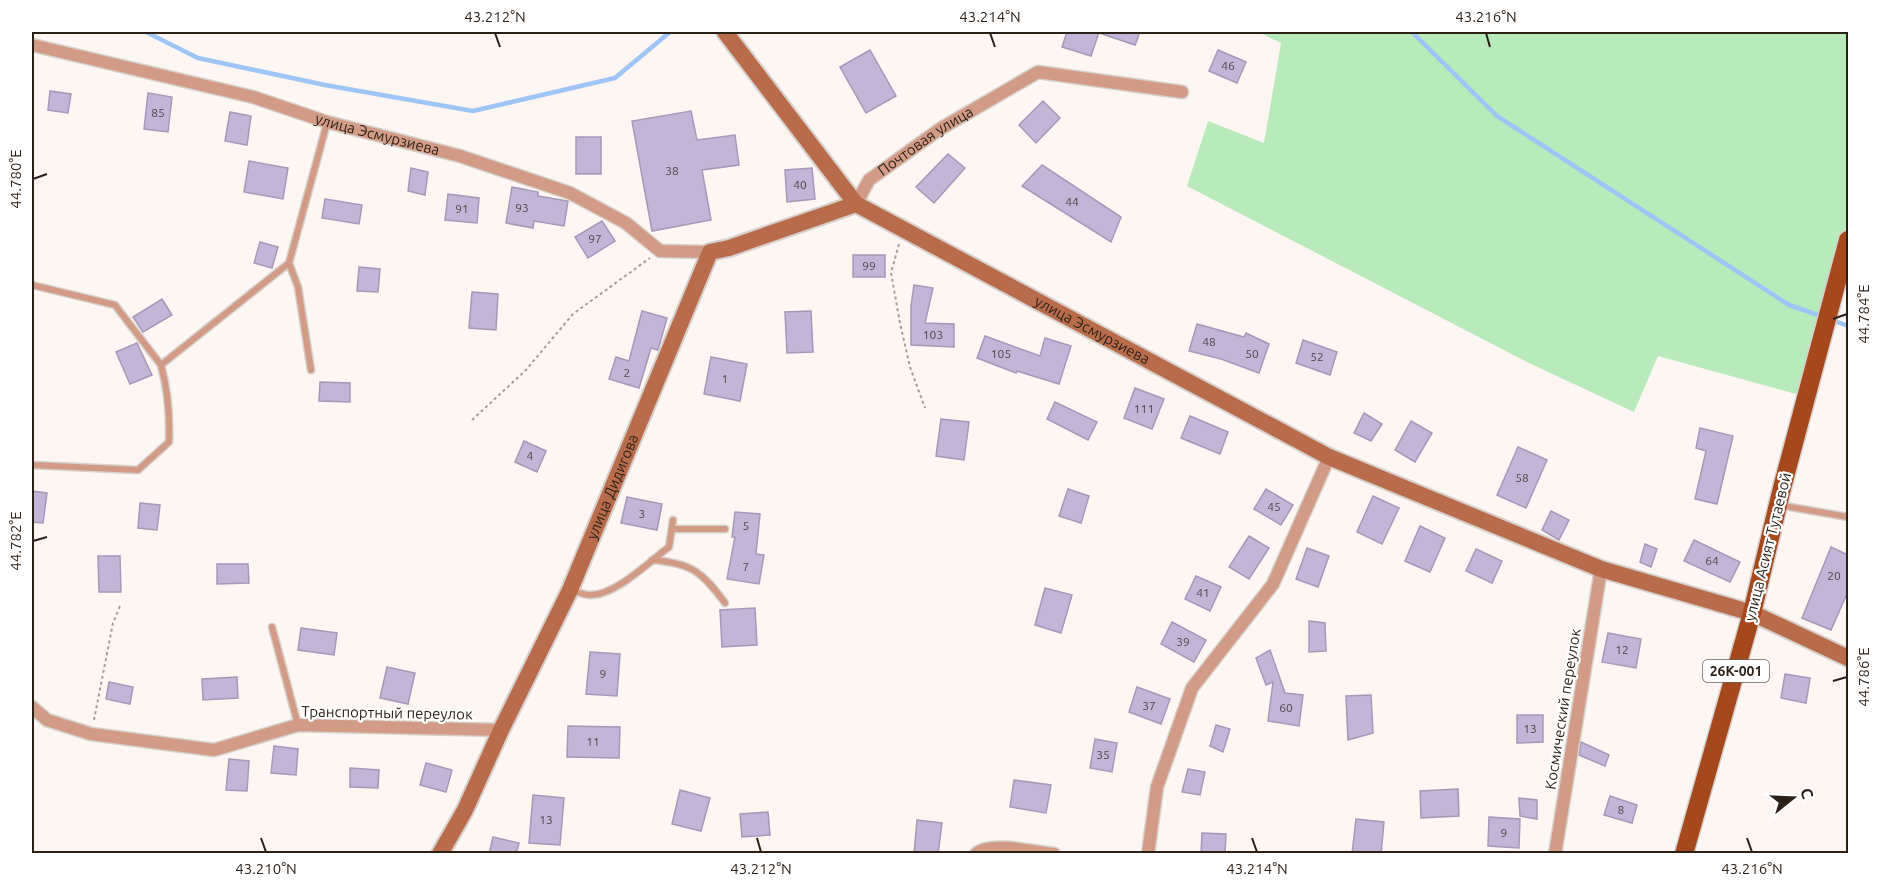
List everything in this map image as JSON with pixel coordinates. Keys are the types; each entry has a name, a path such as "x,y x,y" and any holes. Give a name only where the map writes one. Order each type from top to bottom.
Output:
{"main road":[{"name":"улица Асият Тутаевой","path":"1684,854 1752,613 1848,240"}],"street":[{"path":"660,251 710,252 729,248 855,204 725,32"},
{"name":"улица Эсмурзиева","path":"32,45 253,97 327,122 460,156 570,193 626,223 660,251"},
{"name":"Почтовая улица","path":"855,204 869,180 940,129 1038,72 1182,92"},
{"name":"улица Эсмурзиева","path":"855,204 1329,457 1601,569 1752,613 1848,658"},
{"name":"улица Дидигова","path":"440,854 465,810 501,730 570,590 710,252"},
{"path":"1148,854 1157,787 1192,688 1273,584 1329,457"},
{"name":"Космический переулок","path":"1555,854 1601,569"},
{"name":"Транспортный переулок","path":"32,706 47,720 91,734 214,750 298,725 501,730"},
{"path":"976,854 979,850 993,847 1054,854"}],"lane":[{"path":"311,370 297,287 289,263 327,122"},
{"path":"161,365 289,263"},
{"path":"32,285 115,305 161,365 167,386 169,406 169,442 138,470 32,465"},
{"path":"1778,505 1848,517"},
{"path":"570,590 590,595 606,592 621,584 669,547 673,520"},
{"path":"672,529 725,529"},
{"path":"652,560 668,561 691,567 706,577 725,603"},
{"path":"272,627 298,725"}],"path":[{"path":"903,230 891,273 910,367 925,408"},
{"path":"472,420 525,371 573,314 660,251"},
{"path":"91,734 113,623 120,606"}],"green space":[{"path":"1258,32 1848,32 1848,240 1807,397 1658,356 1634,412 1529,363 1187,186 1208,121 1264,143 1281,43"}],"building":[{"path":"1067,32 1099,32 1091,56 1062,47"},
{"path":"1102,32 1140,32 1135,45 1102,34"},
{"path":"870,50 896,96 866,113 840,67"},
{"path":"1218,50 1246,62 1237,83 1209,71"},
{"path":"50,91 71,94 68,113 48,110"},
{"path":"148,93 172,97 168,132 144,129"},
{"path":"1043,101 1060,118 1036,143 1019,125"},
{"path":"691,111 697,140 735,135 739,165 702,170 711,220 652,231 632,121"},
{"path":"230,112 251,116 247,145 225,141"},
{"path":"576,137 601,137 601,174 576,174"},
{"path":"948,154 965,168 934,203 916,187"},
{"path":"249,161 288,168 283,199 244,192"},
{"path":"1042,165 1121,217 1111,242 1022,186"},
{"path":"411,168 428,172 425,195 408,191"},
{"path":"812,168 815,199 787,202 785,170"},
{"path":"512,187 538,192 538,196 568,201 564,226 534,221 533,228 506,223"},
{"path":"448,194 479,198 477,223 445,220"},
{"path":"325,199 362,205 359,224 322,218"},
{"path":"602,221 615,241 588,258 575,237"},
{"path":"260,242 278,247 272,268 254,263"},
{"path":"853,255 885,255 885,277 853,277"},
{"path":"359,267 380,269 378,292 357,291"},
{"path":"914,285 933,288 925,323 954,324 954,347 911,345 911,306"},
{"path":"472,292 498,294 496,330 469,328"},
{"path":"162,299 172,315 143,332 133,317"},
{"path":"642,311 667,318 658,350 651,348 639,388 609,379 616,357 629,361"},
{"path":"811,311 813,352 787,353 785,312"},
{"path":"1197,324 1244,337 1246,333 1269,344 1259,373 1221,359 1189,351"},
{"path":"985,336 1040,356 1045,338 1071,346 1059,384 1017,371 1016,373 977,358"},
{"path":"1303,340 1337,352 1330,375 1296,363"},
{"path":"137,343 152,375 130,384 116,352"},
{"path":"711,357 747,364 740,401 704,394"},
{"path":"320,382 350,383 350,402 319,401"},
{"path":"1135,388 1164,399 1152,429 1124,418"},
{"path":"1055,402 1097,422 1088,440 1047,419"},
{"path":"1364,413 1382,424 1371,441 1354,433"},
{"path":"1190,416 1228,432 1220,454 1181,438"},
{"path":"941,419 969,422 964,460 936,456"},
{"path":"1411,421 1432,433 1415,462 1395,450"},
{"path":"1700,428 1733,436 1717,504 1695,499 1706,451 1696,448"},
{"path":"524,441 546,451 537,472 515,462"},
{"path":"1518,447 1547,460 1526,508 1497,495"},
{"path":"1068,489 1089,496 1081,523 1059,516"},
{"path":"1266,489 1293,505 1281,525 1254,509"},
{"path":"32,491 47,493 43,523 32,522"},
{"path":"1373,496 1399,508 1382,544 1357,532"},
{"path":"627,497 662,504 657,530 621,523"},
{"path":"140,503 160,505 157,530 138,528"},
{"path":"1551,511 1569,520 1559,540 1542,530"},
{"path":"735,512 760,514 756,554 764,555 759,584 727,579 735,537 732,537"},
{"path":"1420,526 1445,538 1430,572 1405,561"},
{"path":"1249,536 1269,548 1249,579 1229,567"},
{"path":"1694,540 1740,562 1730,582 1684,561"},
{"path":"1645,544 1657,549 1651,567 1640,562"},
{"path":"1831,547 1848,555 1848,598 1846,596 1831,630 1802,618"},
{"path":"1307,548 1329,556 1318,587 1296,579"},
{"path":"1476,549 1502,561 1492,583 1466,571"},
{"path":"98,556 120,556 121,592 99,592"},
{"path":"217,564 248,564 249,583 217,584"},
{"path":"1196,576 1221,587 1210,611 1185,599"},
{"path":"1045,588 1072,595 1061,633 1035,625"},
{"path":"755,608 757,645 722,647 720,610"},
{"path":"1309,621 1325,623 1326,651 1309,652"},
{"path":"1172,622 1206,640 1194,662 1161,644"},
{"path":"301,628 337,633 334,655 298,650"},
{"path":"1608,633 1641,639 1636,668 1602,662"},
{"path":"1270,650 1285,693 1303,695 1299,726 1268,721 1273,682 1266,685 1256,658"},
{"path":"590,652 620,654 617,696 586,694"},
{"path":"387,667 415,673 408,704 380,698"},
{"path":"1785,674 1810,678 1806,703 1781,698"},
{"path":"237,677 238,698 203,700 202,679"},
{"path":"109,682 133,687 130,704 106,699"},
{"path":"1137,687 1170,699 1161,724 1129,712"},
{"path":"1371,695 1373,733 1348,740 1346,696"},
{"path":"1517,715 1543,715 1543,742 1517,743"},
{"path":"1216,725 1230,729 1223,752 1210,746"},
{"path":"568,726 620,727 619,758 567,757"},
{"path":"1095,739 1117,743 1112,772 1090,768"},
{"path":"1581,742 1609,755 1605,766 1579,755"},
{"path":"274,746 298,749 296,775 271,773"},
{"path":"229,759 249,761 247,791 226,790"},
{"path":"426,763 452,770 446,792 420,785"},
{"path":"350,768 379,770 378,788 350,787"},
{"path":"1188,769 1205,772 1200,795 1182,792"},
{"path":"1014,780 1051,785 1046,813 1010,807"},
{"path":"1458,789 1459,816 1421,818 1420,791"},
{"path":"680,790 710,798 701,831 672,824"},
{"path":"533,795 564,798 560,845 529,843"},
{"path":"1610,796 1637,805 1632,823 1604,815"},
{"path":"1519,798 1537,800 1537,819 1520,816"},
{"path":"768,812 770,835 742,837 740,814"},
{"path":"1489,817 1520,819 1519,848 1488,846"},
{"path":"1356,819 1384,822 1381,854 1352,854"},
{"path":"917,820 942,823 938,854 914,854"},
{"path":"1202,833 1226,834 1225,854 1201,854"},
{"path":"493,837 519,843 516,854 489,854"}],"waterway":[{"path":"146,32 198,58 325,85 473,111 615,78 670,32"},
{"path":"1412,32 1497,116 1789,305 1824,317"},
{"path":"1832,320 1848,326"}]}
